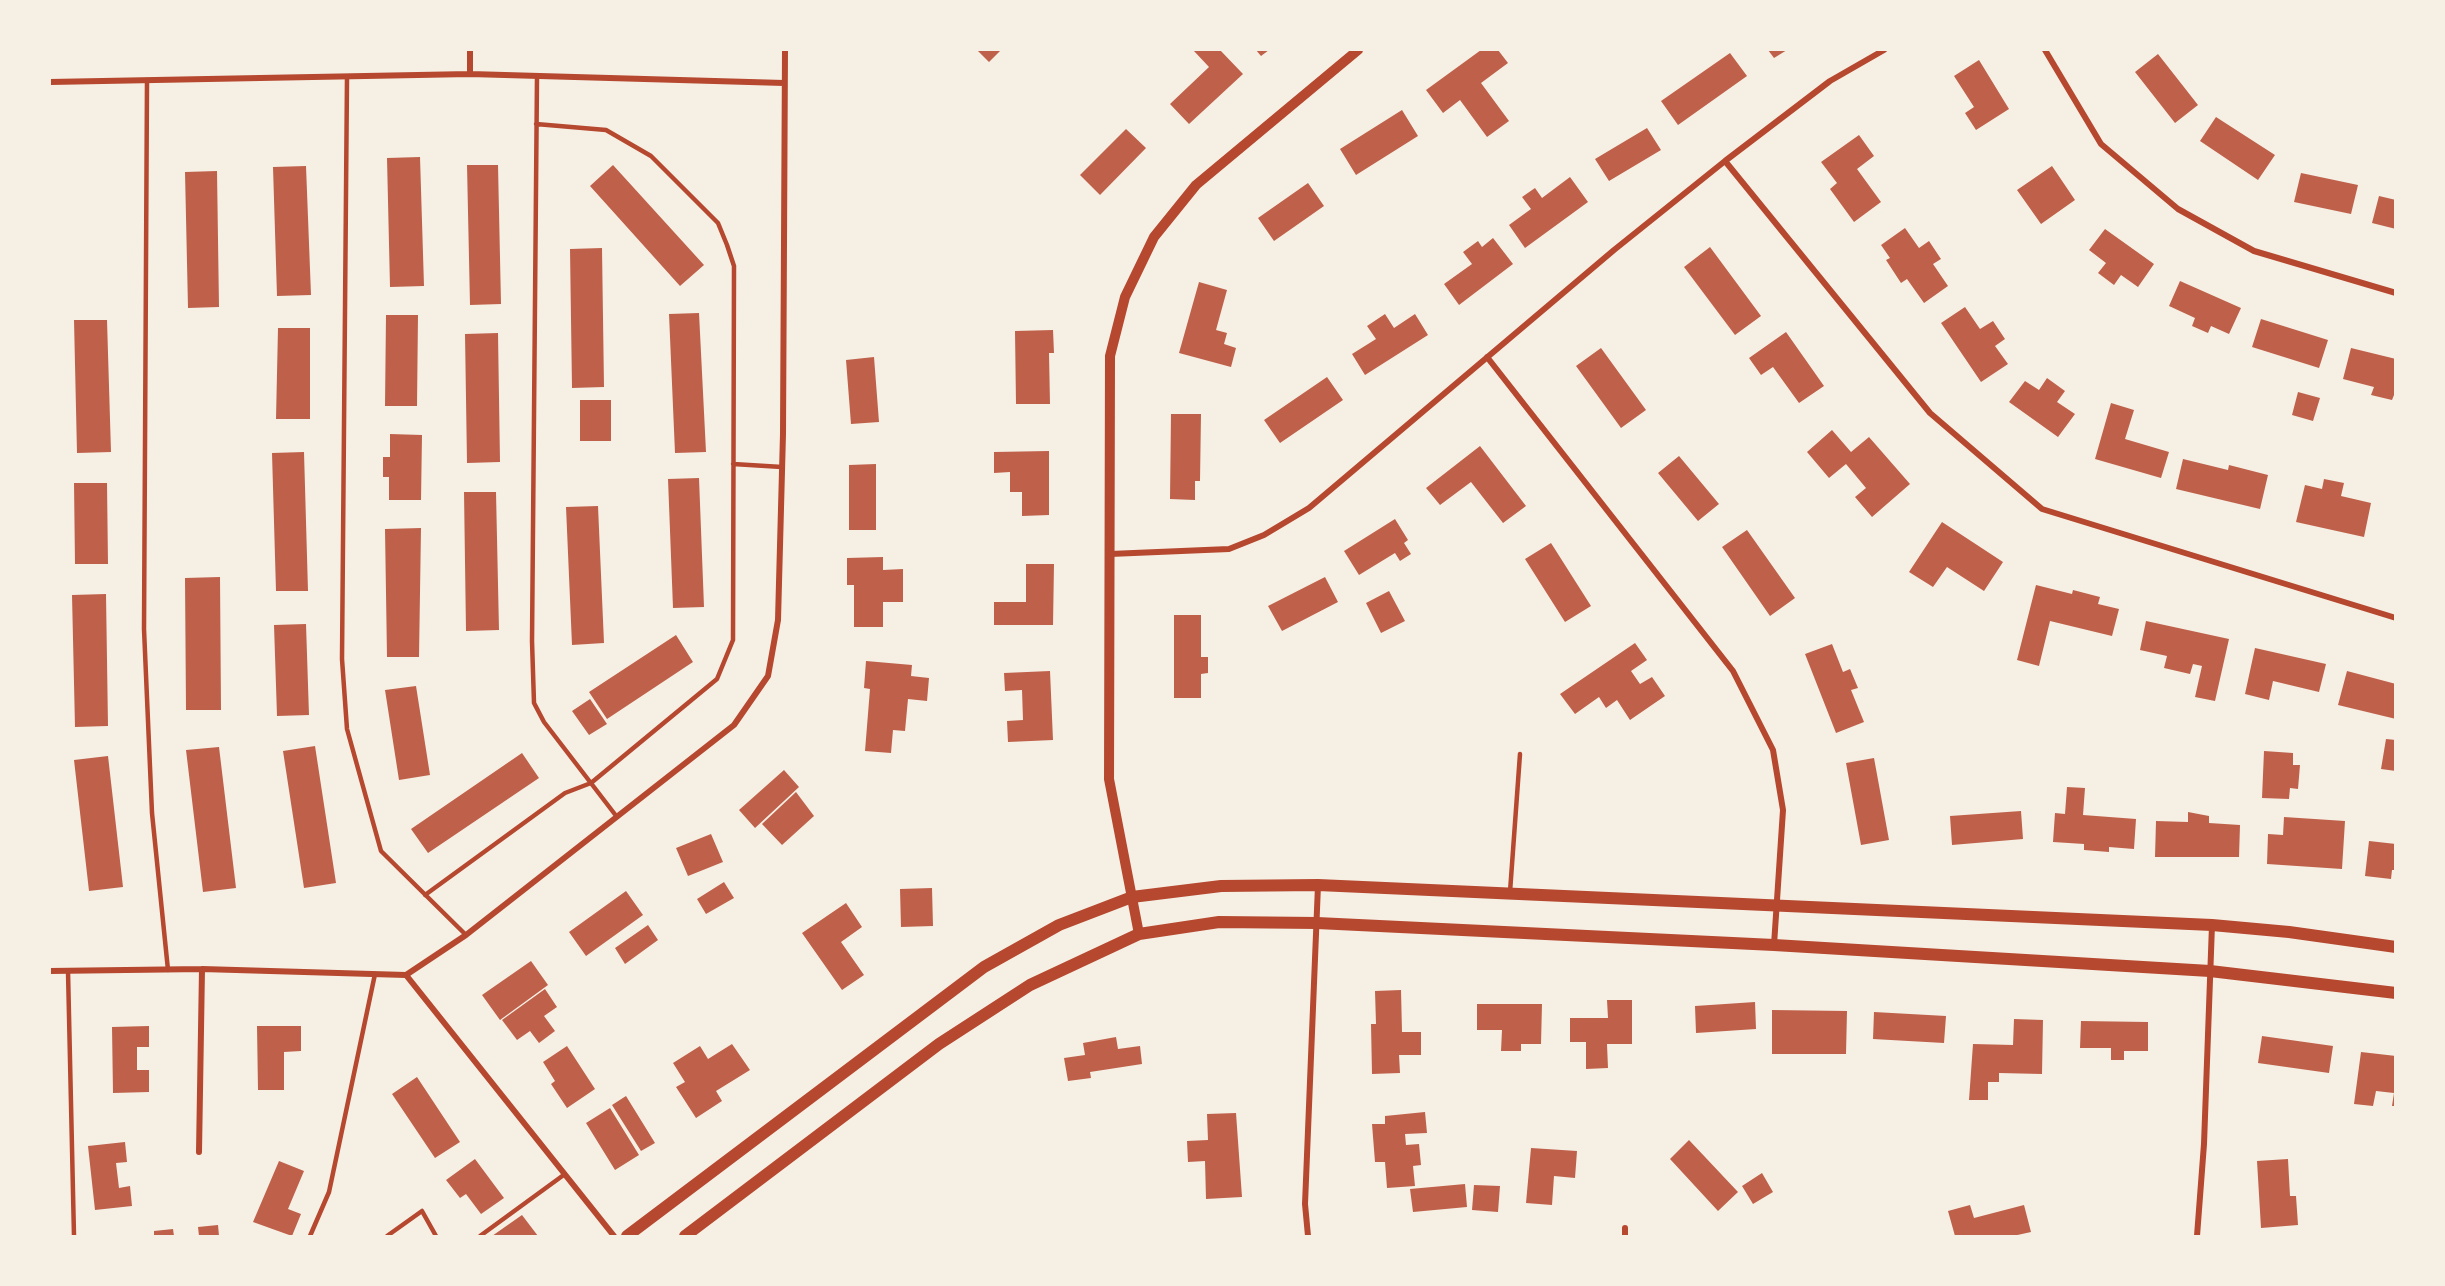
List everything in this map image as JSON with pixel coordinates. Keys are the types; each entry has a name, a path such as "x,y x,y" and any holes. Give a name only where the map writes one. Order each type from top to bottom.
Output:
{"main road":[{"path":"627,1236 984,967 1059,925 1132,897 1221,886 1318,885 2212,925 2289,932 2396,947"},
{"path":"685,1236 939,1044 1030,985 1139,934 1219,922 1317,923 1774,945 2210,971 2396,993"}],"street":[{"path":"470,50 470,74"},
{"path":"50,971 202,969 406,975 466,935 734,725 768,676 778,620 782,467 785,50"},
{"path":"1139,934 1109,779 1110,356 1125,297 1154,237 1196,185 1358,50"},
{"path":"1110,554 1229,549 1264,535 1309,508 1487,357 1725,161 1830,81 1884,50"},
{"path":"2045,50 2101,144 2178,209 2254,251 2396,293"},
{"path":"50,82 470,74 784,83"},
{"path":"1725,161 1930,413 2042,509 2396,618"},
{"path":"1487,357 1733,671 1773,750 1783,810 1774,945"},
{"path":"1308,1236 1305,1204 1318,885"},
{"path":"2197,1236 2204,1144 2212,925"},
{"path":"199,1152 202,969"},
{"path":"406,975 614,1236"},
{"path":"1625,1228 1625,1236"}],"lane":[{"path":"537,76 532,630 534,703 543,722 617,817"},
{"path":"346,77 342,659 347,729 381,851 466,935"},
{"path":"147,80 144,629 152,813 168,970"},
{"path":"425,895 565,793 591,783 717,679 733,640 734,266 718,223 651,156 606,130 536,124"},
{"path":"733,464 782,467"},
{"path":"1510,893 1520,754"},
{"path":"68,971 74,1236"},
{"path":"310,1236 329,1192 375,974"},
{"path":"480,1236 565,1174"},
{"path":"387,1236 422,1211 436,1236"}],"building":[{"path":"977,50 1001,50 989,62"},
{"path":"1193,50 1220,50 1243,74 1189,124 1170,104 1209,67"},
{"path":"1256,50 1269,50 1261,56"},
{"path":"1481,50 1498,50 1508,63 1481,83 1509,121 1487,137 1460,100 1443,113 1426,90"},
{"path":"1768,50 1787,50 1774,58"},
{"path":"1730,53 1747,76 1678,125 1661,101"},
{"path":"2158,54 2198,105 2175,123 2135,72"},
{"path":"1979,60 2009,109 1976,130 1965,113 1974,107 1954,76"},
{"path":"1402,110 1418,136 1356,175 1340,149"},
{"path":"2216,117 2275,155 2258,180 2200,141"},
{"path":"1647,128 1661,150 1609,181 1595,159"},
{"path":"1126,129 1146,148 1100,195 1080,175"},
{"path":"1859,135 1874,156 1857,169 1881,202 1854,222 1830,189 1837,183 1821,162"},
{"path":"420,157 424,286 390,287 387,158"},
{"path":"467,165 498,165 501,304 470,305"},
{"path":"613,165 704,265 680,286 590,186"},
{"path":"306,166 311,295 277,296 273,167"},
{"path":"2052,166 2075,200 2041,224 2017,190"},
{"path":"217,171 219,307 188,308 185,172"},
{"path":"2301,173 2358,185 2351,214 2294,202"},
{"path":"1570,177 1588,202 1525,248 1509,225 1531,209 1522,197 1535,188 1542,198"},
{"path":"1308,183 1324,206 1274,241 1258,218"},
{"path":"2379,196 2396,200 2396,229 2372,223"},
{"path":"1905,228 1919,248 1929,241 1941,259 1933,264 1948,286 1924,303 1907,279 1901,283 1886,260 1890,258 1881,245"},
{"path":"2105,229 2154,264 2138,287 2121,275 2114,285 2098,273 2106,263 2089,250"},
{"path":"1493,238 1513,264 1459,305 1444,284 1472,264 1463,252 1478,241 1482,247"},
{"path":"1710,247 1761,316 1735,335 1684,267"},
{"path":"602,248 604,387 572,388 570,249"},
{"path":"2180,281 2241,308 2229,334 2211,326 2208,333 2192,326 2195,318 2169,306"},
{"path":"1199,282 1227,290 1216,330 1227,333 1224,344 1236,348 1231,367 1179,353"},
{"path":"1965,307 1980,329 1993,321 2005,339 1995,346 2008,364 1981,382 1941,323"},
{"path":"699,313 706,452 675,453 669,314"},
{"path":"1385,314 1394,328 1415,314 1428,335 1365,375 1352,354 1376,339 1367,326"},
{"path":"386,315 418,315 417,406 385,406"},
{"path":"2261,319 2328,340 2319,368 2252,347"},
{"path":"74,320 107,320 111,452 77,453"},
{"path":"278,328 310,328 310,419 276,419"},
{"path":"1053,330 1054,353 1049,353 1050,404 1016,404 1015,331"},
{"path":"1786,332 1824,386 1799,403 1773,367 1761,375 1749,358"},
{"path":"498,333 500,462 467,463 465,334"},
{"path":"1601,348 1646,410 1621,428 1576,366"},
{"path":"2351,348 2396,359 2396,390 2392,400 2371,395 2374,387 2343,379"},
{"path":"874,357 879,422 851,424 846,360"},
{"path":"1327,377 1343,400 1280,443 1264,420"},
{"path":"2047,378 2065,391 2057,402 2075,414 2058,437 2009,402 2025,381 2039,390"},
{"path":"2298,392 2320,398 2313,421 2292,415"},
{"path":"580,400 611,400 611,441 580,441"},
{"path":"2111,403 2134,410 2125,439 2169,452 2161,478 2095,459"},
{"path":"1171,414 1201,414 1200,481 1195,481 1195,500 1170,499"},
{"path":"1832,430 1851,452 1869,437 1910,484 1872,517 1855,497 1866,488 1846,464 1829,478 1807,452"},
{"path":"390,434 422,435 421,500 389,500 389,477 383,477 383,457 390,457"},
{"path":"1480,446 1526,506 1503,523 1471,482 1440,505 1426,488"},
{"path":"1049,451 1049,515 1022,516 1022,492 1010,492 1010,472 994,473 994,452"},
{"path":"304,452 308,591 276,591 272,453"},
{"path":"1679,456 1719,504 1698,521 1658,473"},
{"path":"2183,459 2228,470 2229,465 2268,475 2260,509 2176,489"},
{"path":"876,464 876,530 849,530 849,465"},
{"path":"699,478 704,607 673,608 668,479"},
{"path":"2324,479 2344,483 2341,496 2371,503 2364,537 2296,522 2305,485 2322,489"},
{"path":"74,483 107,483 108,564 75,564"},
{"path":"464,492 496,492 499,630 466,631"},
{"path":"598,506 604,643 572,645 566,507"},
{"path":"1395,519 1408,540 1404,543 1411,554 1400,561 1395,553 1359,575 1344,551"},
{"path":"1942,522 2003,562 1984,591 1947,567 1933,587 1909,572"},
{"path":"421,528 419,657 387,657 385,529"},
{"path":"1747,530 1795,598 1770,616 1722,547"},
{"path":"1551,543 1591,606 1565,622 1525,559"},
{"path":"883,557 883,570 903,569 903,602 883,602 883,627 854,627 854,585 847,585 847,558"},
{"path":"1026,564 1054,564 1053,625 994,625 994,602 1026,602"},
{"path":"220,577 221,710 186,710 185,578"},
{"path":"1325,577 1338,602 1282,631 1268,606"},
{"path":"2036,585 2072,594 2073,590 2100,597 2098,604 2119,609 2112,636 2050,621 2039,666 2017,660"},
{"path":"1389,591 1405,621 1381,633 1366,603"},
{"path":"106,594 108,726 75,727 72,595"},
{"path":"1174,615 1201,615 1201,657 1208,657 1208,673 1201,674 1201,698 1174,698"},
{"path":"2146,621 2229,639 2215,701 2195,697 2202,666 2193,664 2190,674 2164,668 2167,656 2140,650"},
{"path":"306,624 309,715 277,716 274,625"},
{"path":"676,635 693,662 607,719 589,692"},
{"path":"1635,643 1647,660 1631,671 1640,684 1652,677 1665,696 1630,720 1617,700 1606,708 1599,697 1575,714 1560,694"},
{"path":"1832,644 1843,672 1850,669 1858,688 1851,690 1864,722 1836,733 1805,654"},
{"path":"2255,648 2326,664 2319,692 2273,681 2269,700 2245,694"},
{"path":"866,661 912,665 911,676 929,678 927,701 908,699 905,731 893,730 891,753 865,751 870,689 864,688"},
{"path":"1050,671 1053,740 1008,742 1007,721 1023,720 1022,690 1005,691 1004,673"},
{"path":"2347,671 2396,684 2396,719 2338,705"},
{"path":"416,686 430,775 399,780 385,690"},
{"path":"590,699 607,724 589,735 572,711"},
{"path":"2386,739 2396,740 2396,771 2381,769"},
{"path":"315,746 336,883 304,888 283,751"},
{"path":"219,747 236,888 203,892 186,750"},
{"path":"2264,751 2293,753 2293,765 2300,765 2298,789 2290,788 2289,799 2262,798"},
{"path":"522,753 539,778 428,853 411,829"},
{"path":"108,756 123,887 89,891 74,760"},
{"path":"1874,758 1889,840 1861,845 1846,763"},
{"path":"784,770 799,787 755,828 739,810"},
{"path":"2067,787 2085,788 2083,815 2136,819 2134,849 2109,847 2109,852 2084,850 2084,844 2053,842 2055,813 2065,814"},
{"path":"796,792 814,816 782,845 762,824"},
{"path":"2021,811 2023,839 1952,845 1950,816"},
{"path":"2188,812 2209,816 2209,823 2240,825 2239,857 2155,857 2156,821 2188,822"},
{"path":"2284,817 2345,821 2342,869 2267,864 2268,834 2283,835"},
{"path":"711,834 723,862 688,876 676,848"},
{"path":"2369,841 2396,844 2396,870 2392,870 2391,879 2365,876"},
{"path":"724,882 734,898 706,914 697,899"},
{"path":"932,888 933,926 901,927 900,889"},
{"path":"626,891 643,915 586,956 569,932"},
{"path":"846,903 862,927 841,942 864,975 842,990 802,933"},
{"path":"648,925 658,940 625,964 615,948"},
{"path":"531,961 548,985 500,1020 482,995"},
{"path":"545,989 557,1007 544,1016 555,1031 539,1043 530,1031 517,1040 502,1020"},
{"path":"1401,990 1402,1032 1421,1032 1421,1055 1399,1055 1400,1073 1372,1074 1371,1024 1376,1024 1375,991"},
{"path":"1607,1000 1632,1000 1632,1044 1607,1044 1608,1068 1586,1069 1586,1042 1570,1042 1570,1018 1608,1018"},
{"path":"1755,1002 1756,1029 1696,1033 1695,1006"},
{"path":"1477,1004 1542,1004 1541,1044 1521,1044 1521,1051 1501,1051 1502,1030 1477,1030"},
{"path":"1772,1010 1847,1011 1846,1054 1772,1054"},
{"path":"1874,1012 1946,1016 1944,1043 1873,1039"},
{"path":"2014,1019 2043,1020 2042,1074 1999,1073 1999,1082 1988,1082 1988,1100 1969,1100 1973,1044 2013,1045"},
{"path":"2081,1021 2148,1022 2148,1051 2124,1051 2124,1060 2111,1060 2111,1048 2080,1048"},
{"path":"149,1026 149,1047 137,1047 137,1070 149,1070 149,1092 113,1093 112,1027"},
{"path":"257,1026 301,1026 301,1051 284,1052 284,1090 258,1090"},
{"path":"2262,1036 2333,1046 2329,1073 2258,1063"},
{"path":"1116,1037 1118,1049 1140,1046 1142,1064 1090,1072 1091,1078 1068,1081 1064,1058 1085,1055 1083,1043"},
{"path":"732,1044 750,1070 716,1091 722,1101 696,1118 676,1087 685,1082 673,1063 700,1046 708,1059"},
{"path":"567,1046 595,1089 567,1108 551,1084 555,1081 543,1062"},
{"path":"2361,1052 2396,1056 2396,1106 2392,1106 2394,1093 2376,1091 2373,1106 2354,1104"},
{"path":"417,1077 460,1142 435,1158 392,1094"},
{"path":"626,1096 655,1143 641,1151 612,1105"},
{"path":"610,1108 639,1155 615,1170 586,1123"},
{"path":"1425,1112 1427,1133 1405,1134 1406,1145 1419,1144 1421,1165 1413,1166 1415,1186 1387,1188 1385,1162 1375,1162 1372,1124 1385,1124 1385,1116"},
{"path":"1236,1113 1242,1197 1206,1199 1205,1161 1188,1162 1187,1141 1208,1140 1207,1114"},
{"path":"1689,1140 1738,1192 1718,1211 1670,1159"},
{"path":"125,1142 127,1162 116,1163 119,1188 130,1186 132,1206 95,1210 88,1146"},
{"path":"1531,1148 1577,1151 1575,1178 1554,1176 1552,1205 1526,1203"},
{"path":"475,1159 504,1198 481,1214 466,1194 460,1198 446,1180"},
{"path":"2288,1159 2290,1196 2296,1196 2298,1225 2261,1228 2257,1161"},
{"path":"279,1161 304,1171 288,1209 301,1214 292,1236 253,1222"},
{"path":"1762,1173 1773,1192 1753,1204 1742,1186"},
{"path":"1465,1184 1467,1207 1413,1212 1410,1189"},
{"path":"1474,1185 1500,1186 1498,1212 1472,1210"},
{"path":"1970,1205 1974,1218 2024,1205 2031,1232 2013,1236 1955,1236 1948,1211"},
{"path":"522,1215 538,1236 492,1236"},
{"path":"218,1225 219,1236 199,1236 198,1227"},
{"path":"173,1229 174,1236 154,1236 154,1231"}]}
